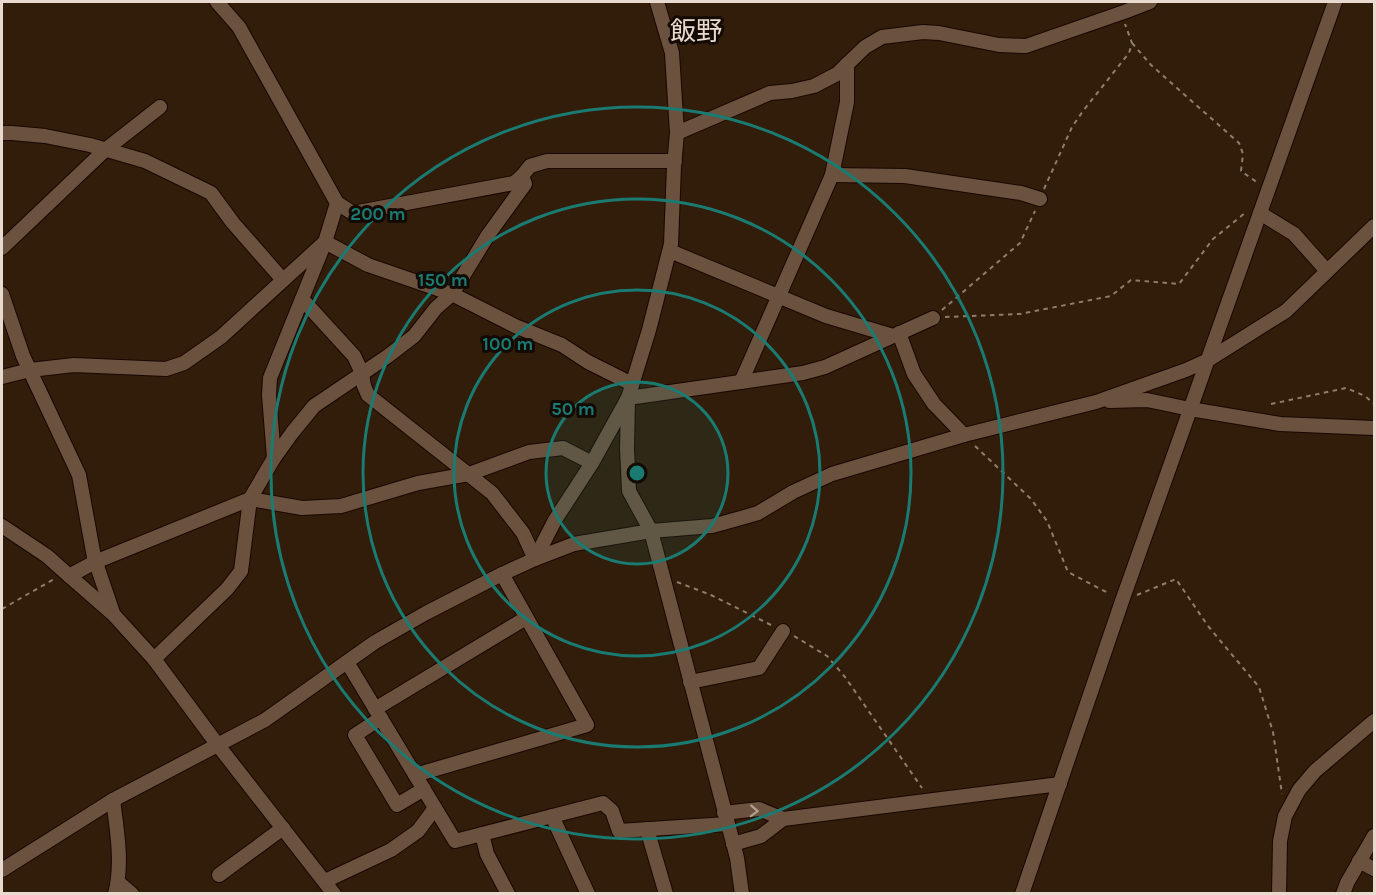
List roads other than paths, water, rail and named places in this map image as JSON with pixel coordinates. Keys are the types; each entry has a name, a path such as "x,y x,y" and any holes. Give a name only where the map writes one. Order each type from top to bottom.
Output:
{"street":[{"path":"217,2 239,27 337,203 353,213 514,183 530,166 547,161 675,161"},
{"path":"535,558 555,520 592,463 630,391 649,330 671,244 677,133 672,53 657,2"},
{"path":"677,133 770,93 814,86 837,74 865,47 882,37 923,32 999,45 1026,45 1150,2"},
{"path":"1022,894 1122,601 1208,360 1254,211 1268,190 1335,2"},
{"path":"741,381 832,175 847,102 847,64"},
{"path":"2,249 105,150 160,107"},
{"path":"2,133 45,136 145,161 211,193 233,223 283,280"},
{"path":"832,175 905,176 1021,193 1040,199"},
{"path":"154,659 227,589 241,571 250,499 292,433 314,406 414,336 436,308 452,294 488,235 525,184 522,176"},
{"path":"274,458 269,395 270,378 325,242 337,203"},
{"path":"1254,211 1294,234 1327,271"},
{"path":"2,870 113,800 265,720 375,642 426,613 535,558 574,544 651,531 712,525 741,518 758,513 793,492 832,474 964,435 1096,402 1186,370 1208,360 1286,311 1374,226"},
{"path":"2,377 30,370 74,365 166,369 184,363 221,337 325,242"},
{"path":"325,242 368,265 452,294 515,326 562,345 630,391 803,373 825,367 933,318"},
{"path":"669,252 826,316 896,335"},
{"path":"2,294 23,356 79,475 95,562 114,615"},
{"path":"302,299 354,356 368,395 492,493 523,533 535,558"},
{"path":"896,335 914,374 934,404 964,435"},
{"path":"630,391 627,449 629,491 651,531 737,858 742,894"},
{"path":"1096,402 1147,400 1280,424 1374,428"},
{"path":"68,574 250,499 302,508 341,506 418,483 469,474 529,452 563,448 592,463"},
{"path":"2,526 47,556 68,574 114,615 154,659 334,894"},
{"path":"415,775 587,725 502,574"},
{"path":"423,789 397,805 355,735 378,713 526,618"},
{"path":"690,682 759,668 783,631"},
{"path":"347,662 455,841 603,803 612,811 619,831 726,818 759,809 783,819 1059,784"},
{"path":"1279,894 1280,841 1285,816 1299,790 1315,771 1374,721"},
{"path":"113,800 118,842 117,888 132,894"},
{"path":"325,881 391,850 418,831 435,808"},
{"path":"552,816 588,894"},
{"path":"733,844 761,836 783,819"},
{"path":"219,875 283,828"},
{"path":"647,829 666,894"},
{"path":"482,834 487,854 508,894"},
{"path":"1343,894 1374,836"},
{"path":"1359,861 1374,869"}],"district":[{"name":"飯野","path":"696,31"}]}
